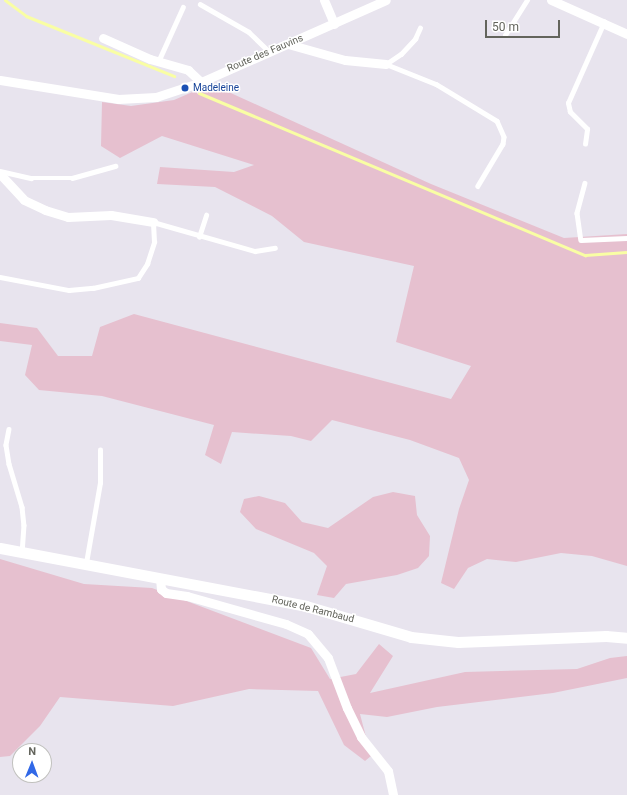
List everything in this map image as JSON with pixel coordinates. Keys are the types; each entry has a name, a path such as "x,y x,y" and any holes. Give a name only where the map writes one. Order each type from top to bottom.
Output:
{"street":[{"path":"324,0 334,24"},
{"name":"Route des Fauvins","path":"0,80 51,89 137,100 168,94 200,82 386,0"},
{"path":"551,0 604,22 627,34"},
{"path":"102,38 158,62 188,70 200,82"},
{"path":"288,44 345,60 386,64"},
{"path":"0,173 24,200 45,210 68,217 111,215 153,222"},
{"name":"Route de Rambaud","path":"0,548 306,606 411,638 458,642 606,636 627,638"},
{"path":"160,578 161,589 166,593 187,596 286,624 308,634 328,658 347,708 361,736 388,771 393,795"}],"lane":[{"path":"505,35 528,0"},
{"path":"200,4 249,32 269,51"},
{"path":"158,62 183,7"},
{"path":"585,144 587,129 570,112 568,103 604,22"},
{"path":"386,64 401,54 415,39 420,28"},
{"path":"386,64 436,84 497,121 504,137 503,144 478,186"},
{"path":"0,173 31,178 72,178 115,166"},
{"path":"585,184 577,213 581,240 627,238"},
{"path":"200,236 206,215"},
{"path":"0,277 69,290 93,288 138,278 147,264 154,242 153,222 254,251 275,248"},
{"path":"9,429 6,446 9,464 24,519 22,552"},
{"path":"86,565 100,483 100,450"}],"shaded area":[{"path":"211,84 431,184 564,238 627,234 627,566 592,556 561,553 516,562 487,559 468,568 454,589 441,583 459,509 469,480 459,458 410,440 332,420 311,441 291,436 232,432 221,464 205,455 214,425 102,396 39,390 25,375 32,345 0,341 0,323 37,328 58,356 92,356 100,327 134,314 451,399 471,366 396,342 414,266 304,242 272,216 215,187 157,184 160,167 234,172 254,165 162,136 120,158 101,146 102,102 131,106 174,100"},
{"path":"393,492 415,496 417,515 430,536 429,556 418,568 397,575 346,584 334,598 317,595 327,566 314,553 256,529 240,512 244,499 259,496 285,503 302,522 328,528 373,497"},
{"path":"0,559 84,584 152,588 311,648 330,679 356,674 379,644 393,656 370,693 465,672 577,669 610,658 627,656 627,678 553,693 437,707 387,717 360,714 371,756 365,761 344,745 318,691 249,689 173,706 60,697 40,726 23,743 12,743 12,754 10,756 0,757"}],"waterway":[{"path":"5,0 26,16 174,76"},
{"path":"199,93 585,255 627,252"}],"place":[{"name":"Madeleine","path":"185,88"}]}
